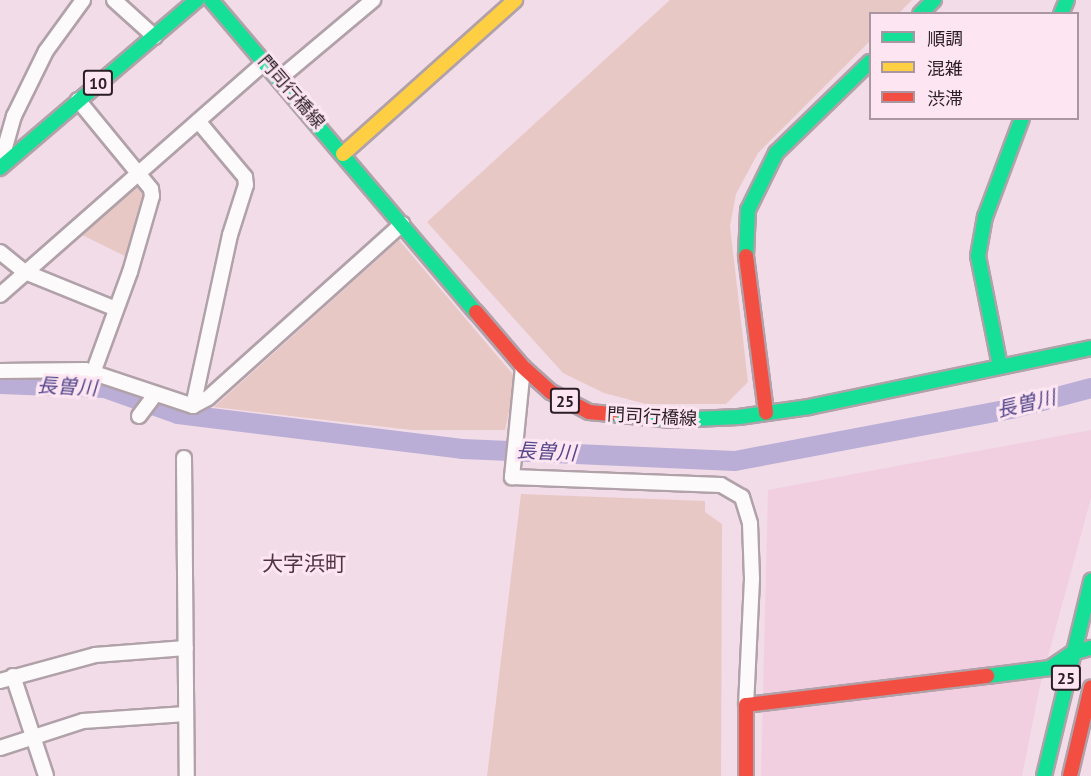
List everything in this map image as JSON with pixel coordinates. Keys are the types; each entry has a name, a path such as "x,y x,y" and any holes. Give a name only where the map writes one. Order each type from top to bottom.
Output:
{"main road":[{"name":"10","path":"0,167 78,100 151,31 175,0"},
{"name":"10","path":"3,151 151,31 197,0"},
{"name":"門司行橋線","path":"211,0 523,367 551,392 589,412 671,420 766,414 1091,348"},
{"path":"343,154 515,0"},
{"path":"922,12 934,0"},
{"path":"766,414 745,250 748,210 776,153 869,63"},
{"path":"1000,366 978,256 985,217 1021,120"},
{"name":"25","path":"1044,776 1091,581"},
{"path":"746,776 746,705 1050,668 1072,653 1091,648"},
{"path":"1072,653 1091,662"},
{"name":"25","path":"1071,776 1091,687"}],"street":[{"path":"0,167 14,116 46,51 83,0"},
{"path":"114,0 151,31"},
{"path":"279,79 373,0"},
{"path":"0,295 266,62"},
{"path":"78,100 137,174 152,189 152,196 116,309 93,374"},
{"path":"193,406 230,235 246,185 244,177 198,121"},
{"path":"0,370 58,369 93,374 152,398 193,406 208,398 402,224"},
{"path":"0,252 25,272 116,309"},
{"path":"523,367 514,429 512,477 721,485 742,497 750,524 752,579 746,705"},
{"path":"139,416 152,398"},
{"path":"184,458 187,776"},
{"path":"46,776 32,735 6,679 95,656 186,648"},
{"path":"0,748 32,735 83,722 186,714"}],"shaded area":[{"path":"670,0 912,0 900,12 869,12 869,42 758,153 736,194 730,226 748,382 726,404 646,404 604,393 563,373 427,222"},
{"path":"137,174 151,189 133,260 72,230"},
{"path":"399,240 516,378 505,430 412,430 214,407"},
{"path":"1091,430 1091,498 1040,686 1022,776 761,776 768,490"},
{"path":"521,494 705,501 705,512 722,524 721,776 487,776"}],"waterway":[{"name":"長曽川","path":"0,384 105,388 178,414 462,449 735,461 1015,408 1091,388"}],"traffic: fast":[{"path":"0,168 197,0"},
{"path":"211,0 476,312"},
{"path":"922,12 934,0"},
{"path":"1062,12 1067,0"},
{"path":"746,256 748,210 776,153 869,63"},
{"path":"1000,366 978,256 985,217 1021,120"},
{"path":"611,414 671,420 739,417 809,407 1091,348"},
{"path":"1044,776 1091,581"},
{"path":"987,676 1050,668 1072,653 1091,648"}],"traffic: slow":[{"path":"343,154 515,0"}],"traffic: jam":[{"path":"746,256 766,413"},
{"path":"476,312 523,367 551,392 589,412 611,414"},
{"path":"746,776 746,705 987,676"},
{"path":"1070,776 1091,687"}],"district":[{"name":"大字浜町","path":"304,564"}]}
